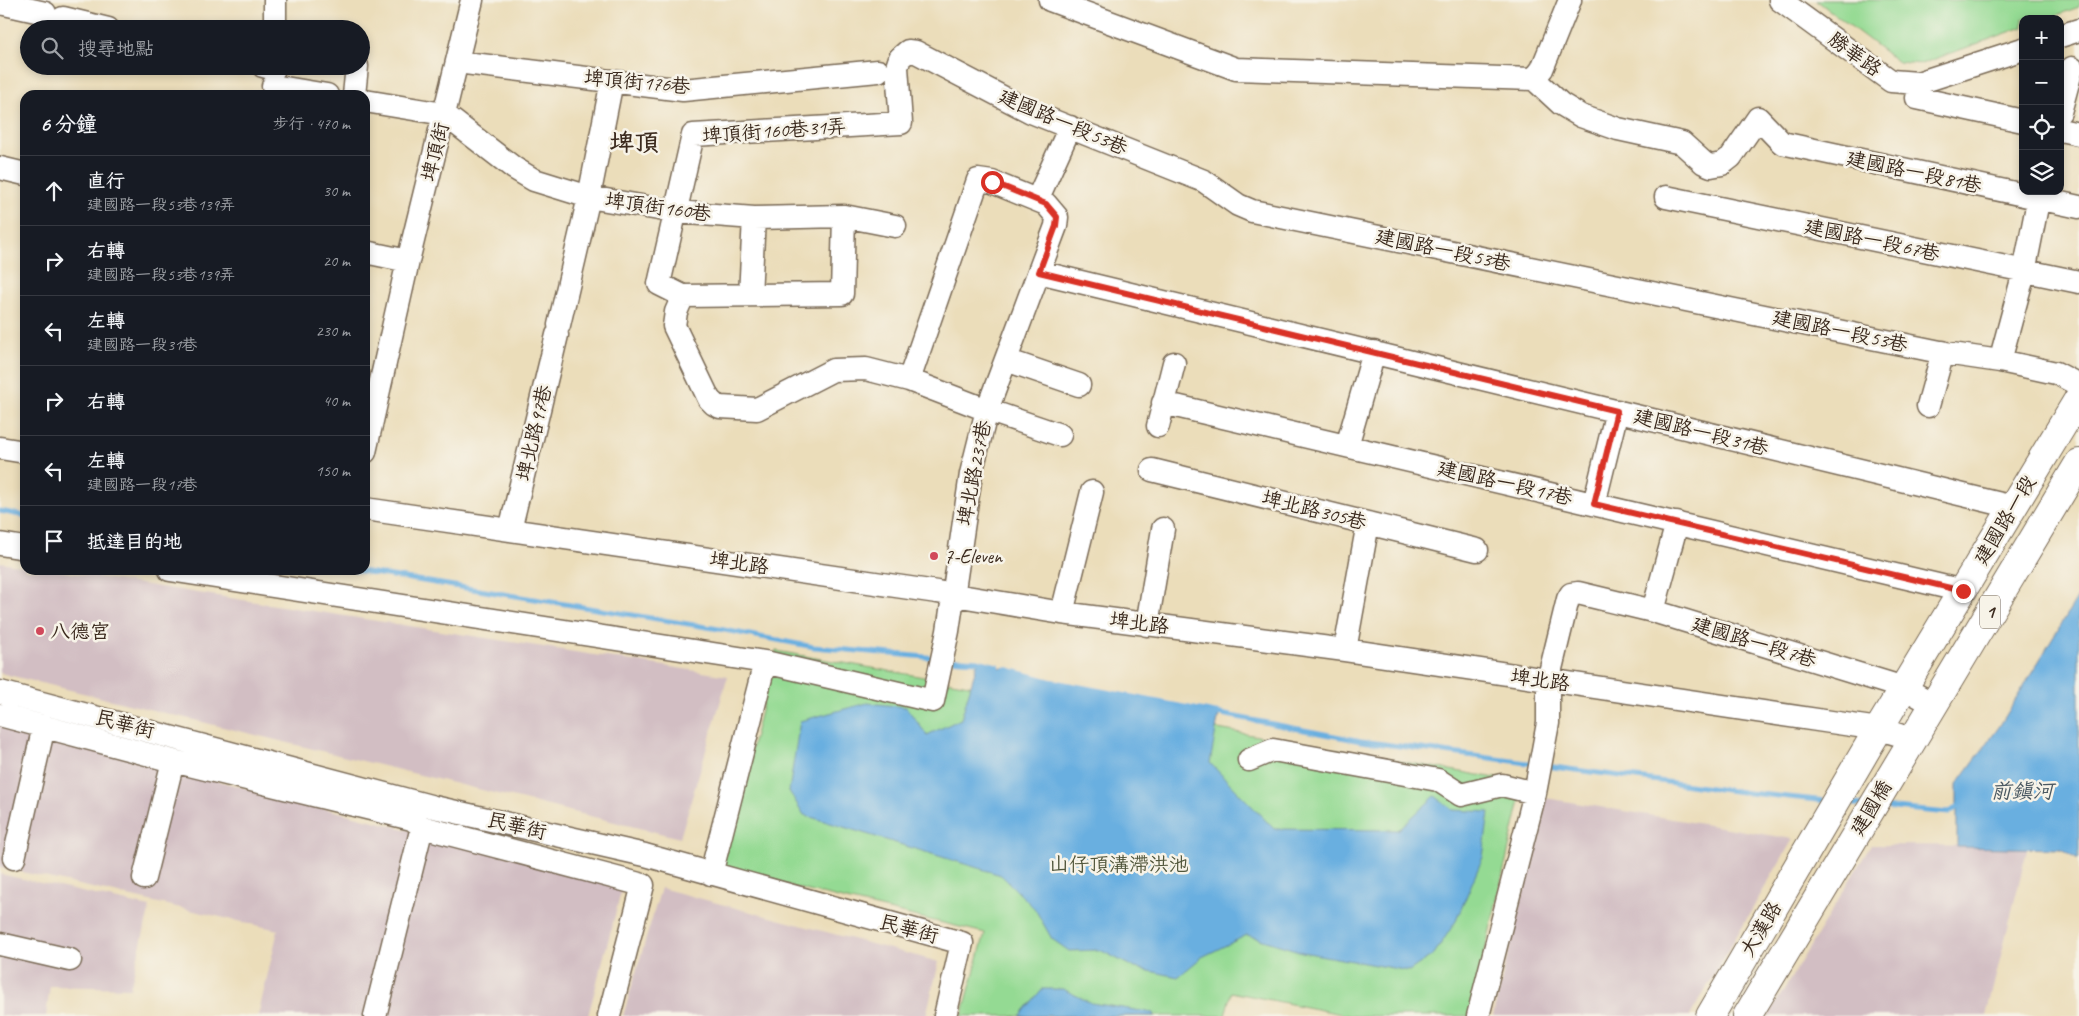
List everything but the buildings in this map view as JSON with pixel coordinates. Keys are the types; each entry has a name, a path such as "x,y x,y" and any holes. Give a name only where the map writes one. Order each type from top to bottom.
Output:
{"main road":[{"name":"建國路一段","path":"1874,737 2079,398"},
{"name":"建國路一段","path":"1907,750 2079,463"},
{"name":"建國橋","path":"1812,842 1874,737"},
{"name":"建國橋","path":"1842,857 1907,750"},
{"name":"大漢路","path":"1710,1016 1812,842"},
{"name":"大漢路","path":"1747,1016 1842,857"}],"street":[{"name":"埤頂街","path":"370,430 408,261 472,0"},
{"path":"1050,0 1236,69 1534,80 1542,69 1570,0"},
{"name":"勝華路","path":"1780,0 1891,80 1918,83 2019,50"},
{"path":"0,3 71,20"},
{"path":"2064,35 2079,30"},
{"name":"建國路一段53巷","path":"901,122 897,67 900,58 908,51 916,52 1031,112 1204,181 1238,205 1252,211 1943,352 2000,361 2056,373 2079,385"},
{"name":"埤頂街176巷","path":"457,62 682,90 878,71"},
{"path":"2062,105 2072,68"},
{"path":"355,90 356,75"},
{"path":"271,77 311,90"},
{"name":"建國路一段81巷","path":"1534,80 1561,104 1581,116 1618,129 1682,143 1704,163 1712,166 1722,164 1731,157 1758,118 1782,143 2019,191"},
{"name":"埤北路97巷","path":"510,530 589,197 612,81"},
{"path":"1917,98 2019,120"},
{"path":"370,102 444,114"},
{"name":"埤頂街160巷","path":"444,114 514,168 534,180 589,197 676,212 754,218 844,216 895,226"},
{"name":"埤頂街160巷31弄","path":"676,212 693,135 901,122"},
{"path":"909,380 978,180 992,182 1037,200 1070,128"},
{"path":"2064,131 2079,134"},
{"path":"0,168 20,173"},
{"path":"2000,361 2024,272 2039,195"},
{"name":"建國路一段81巷","path":"2039,195 2079,207"},
{"name":"建國路一段67巷","path":"1666,197 2079,282"},
{"name":"埤北路237巷","path":"764,662 933,701 948,631 971,474 987,410 1056,226 1057,217 1046,204 1037,200"},
{"path":"676,212 658,284 683,296 842,294 844,216"},
{"path":"750,295 754,218"},
{"path":"370,253 408,261"},
{"name":"建國路一段31巷","path":"1039,272 2013,507"},
{"path":"683,296 676,312 674,326 709,399 720,407 757,409 833,370 866,369 909,380 1060,435"},
{"path":"1347,446 1374,352"},
{"path":"1928,406 1943,352"},
{"path":"1006,360 1079,385"},
{"path":"1158,426 1174,363"},
{"name":"建國路一段17巷","path":"1163,403 1963,591"},
{"path":"1594,504 1617,411"},
{"path":"0,448 20,451"},
{"name":"埤北路305巷","path":"1152,470 1477,550"},
{"path":"1062,613 1092,492"},
{"name":"埤北路","path":"370,510 953,595 1062,613 1345,650 1548,681 1874,737 1907,750"},
{"path":"1345,650 1368,523"},
{"path":"1653,611 1677,524"},
{"path":"1147,625 1163,529"},
{"path":"0,544 20,547"},
{"path":"202,575 764,662 712,874"},
{"name":"建國路一段7巷","path":"1548,681 1568,599 1571,594 1578,593 1653,611 1904,688 1933,704"},
{"path":"1478,1016 1535,793 1548,723 1548,681"},
{"name":"民華街","path":"0,692 434,807 645,856 962,943 945,1016"},
{"path":"0,715 173,761 412,819 422,827 643,886 609,1016"},
{"path":"14,858 44,726"},
{"path":"1249,760 1273,750 1438,780 1462,795 1502,785 1535,793"},
{"path":"144,878 173,761"},
{"path":"375,1016 422,827"},
{"path":"0,944 70,960"}],"shaded area":[{"path":"0,562 20,565 20,575 84,575 728,676 680,838 0,673"},
{"path":"0,725 623,885 588,1016 258,1016 278,930 0,867"},
{"path":"1546,798 1793,839 1690,1016 1493,1016"},
{"path":"1871,845 2028,846 1986,1016 1768,1016"},
{"path":"0,874 150,907 130,988 50,986 46,1016 0,1016"},
{"path":"661,888 939,962 926,1016 623,1016"}],"green space":[{"path":"1816,0 2079,0 2079,7 2057,15 2019,15 2019,28 1921,64 1898,62"},
{"name":"山仔頂溝滯洪池","path":"776,651 1524,783 1470,1016 1351,1016 1231,992 1225,1016 962,1016 985,933 721,870"}],"water":[{"name":"前鎮河","path":"2079,595 2079,859 2062,849 1957,847 1957,784 1999,727"},
{"path":"978,661 1049,681 1219,713 1210,763 1274,829 1398,830 1435,796 1453,810 1489,812 1483,857 1456,921 1434,954 1409,971 1302,952 1247,935 1202,957 1178,977 1135,968 1100,950 1069,951 1052,939 1035,909 1001,875 804,815 789,791 800,721 867,703 906,707 927,735 961,719"},
{"path":"1042,989 1063,989 1091,1003 1154,1013 1155,1016 1020,1016"}],"waterway":[{"path":"0,511 20,515"},
{"path":"370,572 719,629 814,647 937,658"},
{"path":"948,659 978,661 997,666"},
{"path":"1005,669 1049,681 1361,741 1535,764"},
{"path":"1546,766 1749,793 1827,801"},
{"path":"1846,803 1865,805"},
{"path":"1883,807 1949,813 1961,804"}],"place":[{"name":"7-Eleven","path":"934,556"},
{"name":"八德宮","path":"40,631"}],"district":[{"name":"埤頂","path":"634,143"}],"route":[{"path":"992,182 1046,204 1057,217 1056,226 1039,272 1617,411 1594,504 1963,591"}]}
